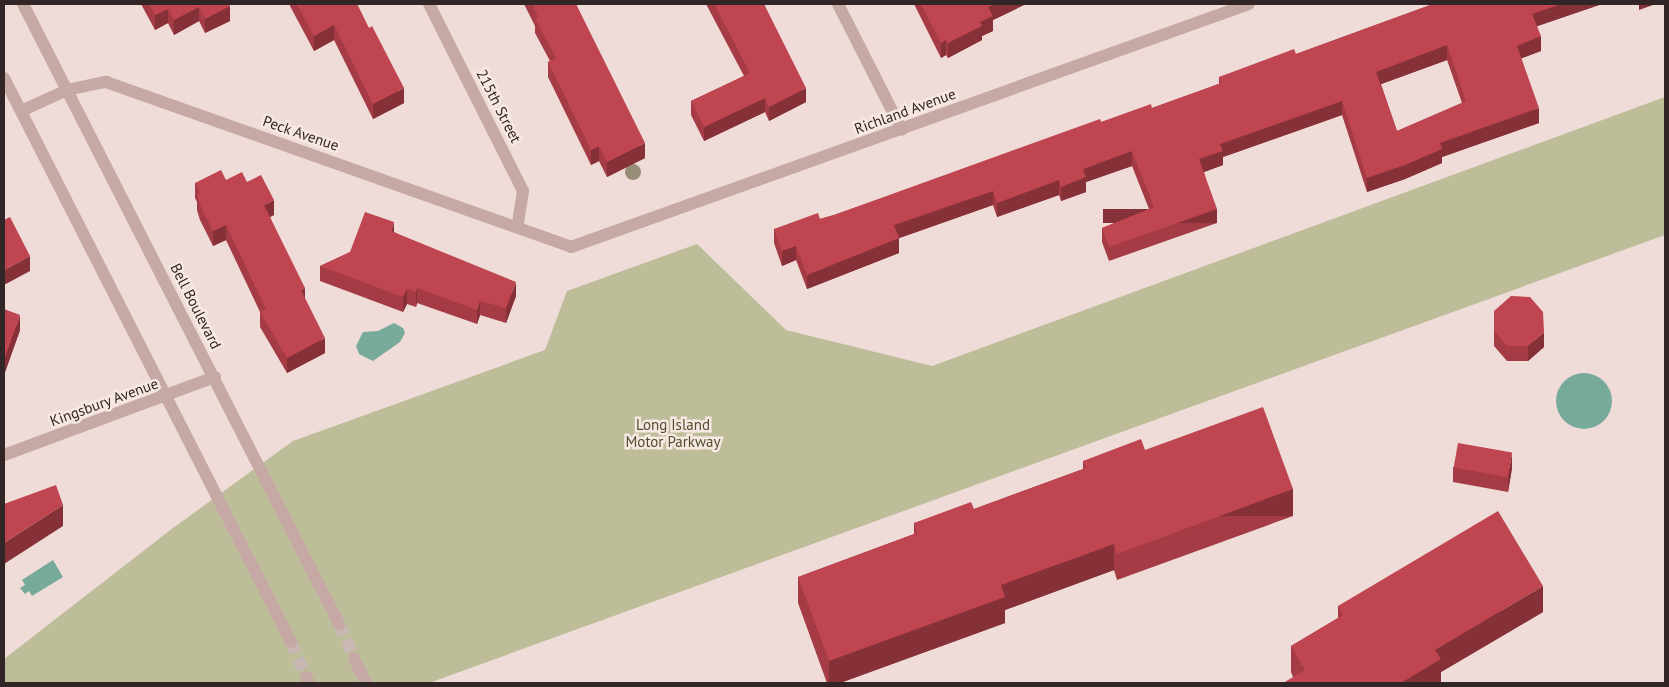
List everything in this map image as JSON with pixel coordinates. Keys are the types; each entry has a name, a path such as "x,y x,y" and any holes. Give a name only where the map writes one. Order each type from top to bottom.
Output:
{"street":[{"name":"Bell Boulevard","path":"24,4 339,624"},
{"name":"215th Street","path":"429,4 523,192 517,227"},
{"path":"838,4 902,130"},
{"name":"Richland Avenue","path":"571,247 902,130 1243,5"},
{"path":"4,78 290,642"},
{"name":"Peck Avenue","path":"21,111 67,90 106,82 571,247"},
{"name":"Kingsbury Avenue","path":"4,456 214,377"},
{"path":"354,658 366,683"}],"green space":[{"name":"Long Island Motor Parkway","path":"1665,97 1665,235 429,683 4,683 4,659 173,528 293,441 545,350 567,291 697,244 786,330 932,366"}],"water":[{"path":"394,323 403,328 405,333 400,342 373,361 359,354 356,346 363,332 378,331"},
{"path":"1579,373 1589,373 1604,381 1610,390 1612,401 1610,412 1604,421 1589,429 1579,429 1568,424 1561,417 1556,406 1556,396 1561,385 1568,378"},
{"path":"53,560 63,577 32,596 29,591 25,594 20,588 25,585 22,580"}],"building":[{"path":"149,4 229,4 230,6 205,19 199,7 174,20 168,9 155,15"},
{"path":"297,4 357,4 369,28 372,26 404,88 373,104 334,25 314,36"},
{"path":"532,4 576,4 645,143 607,162 599,146 591,150 548,62 556,58 535,18 538,17"},
{"path":"714,4 764,4 806,88 769,107 765,98 704,127 691,101 750,73"},
{"path":"921,4 995,4 988,7 993,16 980,22 982,26 948,43 946,40 941,43"},
{"path":"1433,4 1561,4 1532,14 1541,36 1517,46 1539,108 1440,143 1442,149 1405,165 1367,178 1342,101 1220,144 1223,151 1199,159 1217,209 1109,247 1102,228 1154,207 1132,151 1083,169 1086,177 1061,187 1059,180 997,203 993,191 894,225 899,238 807,275 796,246 782,251 774,229 818,213 820,219 834,215 1100,119 1101,122 1151,104 1152,108 1221,83 1219,77 1294,49 1296,54","holes":["1447,45 1466,101 1397,131 1376,72"]},
{"path":"221,170 226,180 242,172 247,182 261,175 274,200 264,205 305,288 301,290 325,338 287,358 260,312 266,309 226,225 213,231 200,205 197,194 200,193 195,183"},
{"path":"365,212 394,222 391,231 516,282 506,308 480,301 477,310 417,288 416,292 407,289 403,297 320,266 350,252"},
{"path":"10,217 30,256 4,270 4,220"},
{"path":"1511,296 1530,297 1543,312 1544,332 1528,346 1507,346 1494,331 1494,311"},
{"path":"4,309 20,315 4,360"},
{"path":"1263,407 1293,489 1117,554 1114,544 1001,585 1005,597 829,661 798,577 917,533 914,523 971,502 974,509 1086,468 1083,461 1141,439 1145,450"},
{"path":"1458,443 1512,453 1508,477 1454,468"},
{"path":"56,485 63,505 4,543 4,504"},
{"path":"1498,511 1543,586 1435,650 1441,659 1401,683 1283,683 1305,670 1291,646 1343,615 1338,606"}],"tunnel":[{"path":"339,624 354,658"},
{"path":"291,642 306,677"}]}
